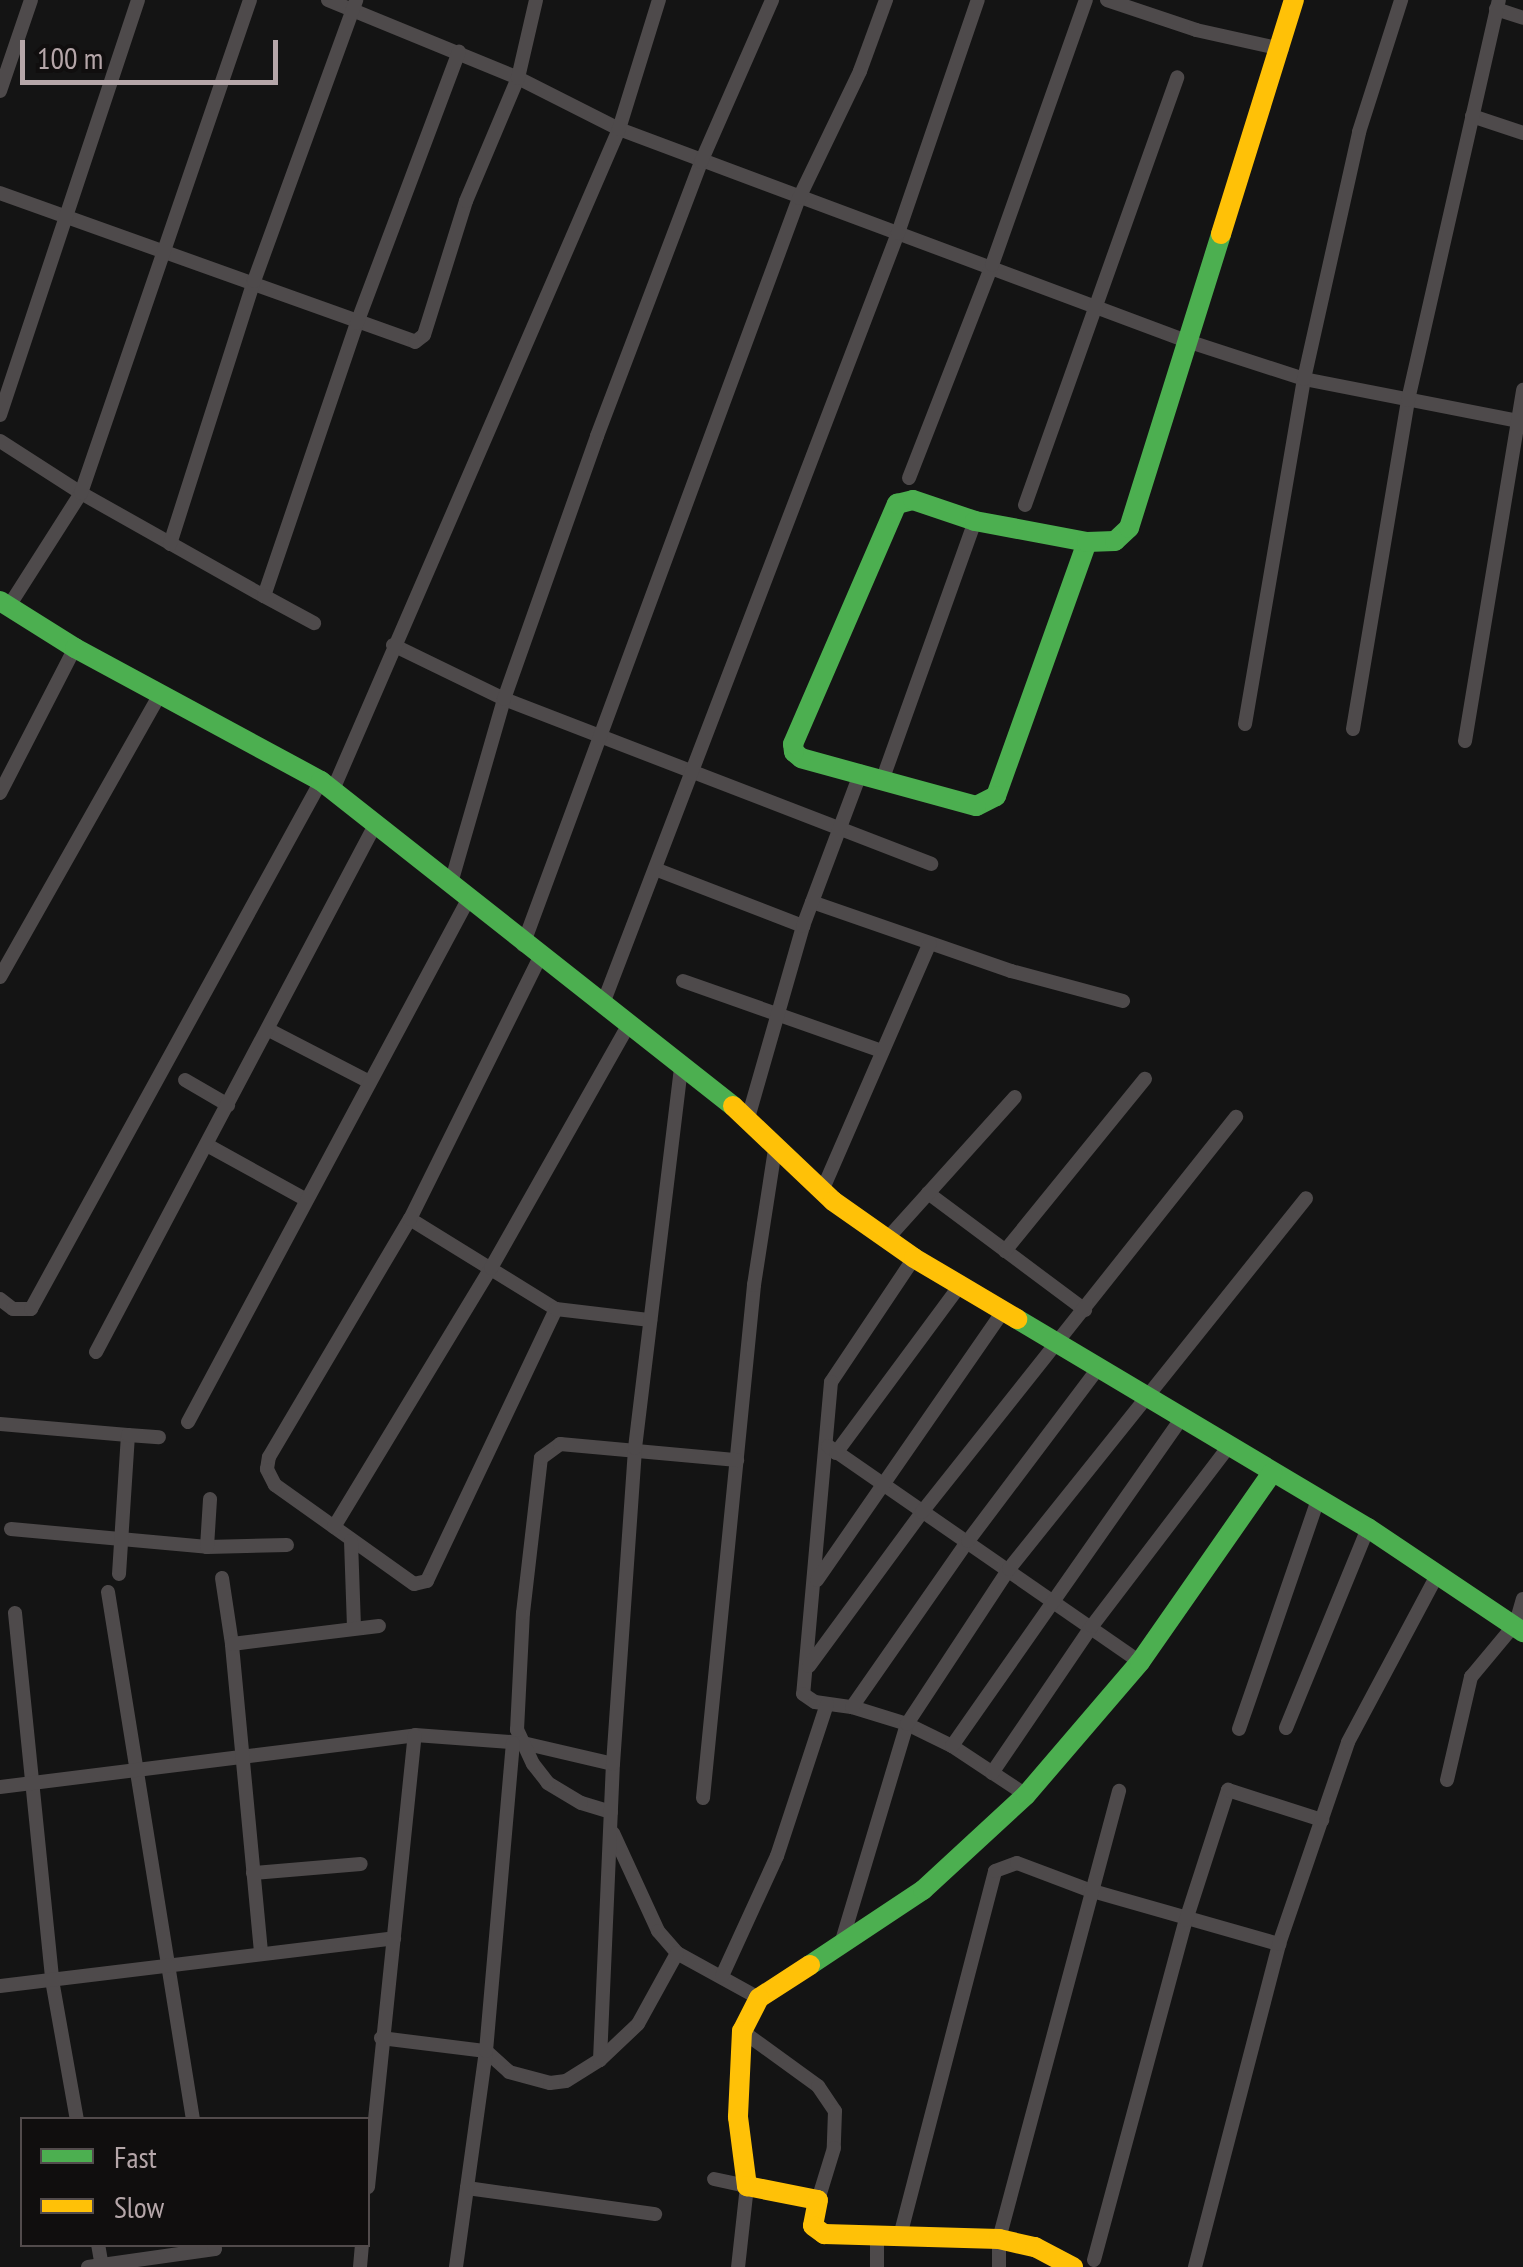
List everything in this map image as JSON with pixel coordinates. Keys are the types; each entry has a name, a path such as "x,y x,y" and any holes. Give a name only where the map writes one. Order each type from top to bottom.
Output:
{"street":[{"path":"0,92 31,0"},
{"path":"0,415 138,0"},
{"path":"250,0 81,493 4,603 75,648 161,692 327,787 748,1118 775,1150 822,1191 958,1288 1229,1446 1317,1502 1368,1528 1436,1578 1520,1627"},
{"path":"328,0 354,4 518,78 618,129 701,162 992,266 1184,340 1304,380 1520,421"},
{"path":"0,193 254,281 408,341 424,334 466,201 518,78 536,0"},
{"path":"0,1299 13,1309 31,1309 327,787 618,129 659,0"},
{"path":"451,883 504,699 701,162 772,0"},
{"path":"556,1309 426,1582 407,1582 275,1485 267,1469 268,1457 410,1219 532,951 599,734 798,198 860,71 886,0"},
{"path":"604,1001 898,233 978,0"},
{"path":"909,478 992,266 1086,0"},
{"path":"1107,0 1196,30 1282,49"},
{"path":"1086,542 996,796 976,806 802,758 793,744 894,508 913,500 975,521 1086,542 1115,541 1129,528 1184,340 1282,49 1294,0"},
{"path":"1245,724 1304,380 1359,132 1401,0"},
{"path":"170,544 254,281 354,4"},
{"path":"1353,729 1408,400 1498,5 1523,18"},
{"path":"264,596 357,322 460,52"},
{"path":"1025,504 1093,304 1177,77"},
{"path":"1472,116 1523,132"},
{"path":"1466,741 1523,390"},
{"path":"0,442 81,493 314,623"},
{"path":"883,778 975,521"},
{"path":"393,645 504,699 931,864"},
{"path":"0,793 75,648"},
{"path":"0,978 161,692"},
{"path":"748,1118 803,926 861,772"},
{"path":"96,1352 374,827"},
{"path":"655,868 803,926"},
{"path":"188,1422 468,898"},
{"path":"812,902 1010,971 1123,1001"},
{"path":"822,1191 930,943"},
{"path":"683,980 882,1051"},
{"path":"334,1527 491,1268 629,1024"},
{"path":"269,1030 368,1081"},
{"path":"600,2060 614,1764 636,1448 681,1066"},
{"path":"1005,1251 1146,1079"},
{"path":"184,1080 228,1105"},
{"path":"886,1239 1015,1097"},
{"path":"809,1667 922,1512 1236,1117"},
{"path":"207,1146 305,1199"},
{"path":"703,1798 754,1285 775,1150"},
{"path":"928,1194 1085,1310"},
{"path":"840,1944 907,1724 1009,1569 1306,1198"},
{"path":"410,1219 556,1309 650,1320"},
{"path":"914,1258 834,1371 832,1450 804,1694 827,1704 852,1707 907,1724 952,1746 1026,1795"},
{"path":"832,1450 958,1288"},
{"path":"814,1585 1002,1313"},
{"path":"852,1707 968,1541 1097,1370"},
{"path":"952,1746 1181,1419"},
{"path":"0,1424 159,1437"},
{"path":"119,1574 128,1435"},
{"path":"456,2267 486,2052 518,1743 516,1713 541,1458 560,1444 738,1460"},
{"path":"992,1773 1092,1626 1229,1446"},
{"path":"832,1450 1140,1662"},
{"path":"738,2267 747,2186 738,2118 742,2031 759,1998 923,1890 1026,1795 1140,1662 1272,1473"},
{"path":"207,1547 210,1499"},
{"path":"1239,1729 1317,1502"},
{"path":"1286,1728 1368,1528"},
{"path":"11,1529 207,1547 287,1545"},
{"path":"351,1541 354,1628"},
{"path":"222,1578 232,1644 261,1952"},
{"path":"1195,2267 1279,1944 1348,1742 1436,1578"},
{"path":"108,1592 194,2117"},
{"path":"1447,1780 1470,1677 1520,1627 1523,1599"},
{"path":"15,1613 52,1980 75,2117"},
{"path":"232,1644 379,1626"},
{"path":"722,1976 777,1856 827,1704"},
{"path":"0,1787 415,1735 518,1743 614,1764"},
{"path":"370,2163 415,1735"},
{"path":"518,1743 548,1783 611,1820 658,1930 677,1953 759,1998"},
{"path":"1094,2260 1186,1920 1228,1790 1322,1820"},
{"path":"998,2267 998,2239 1089,1890 1119,1792"},
{"path":"900,2236 994,1871 1017,1863 1186,1920 1279,1944"},
{"path":"254,1873 361,1864"},
{"path":"0,1986 394,1938"},
{"path":"381,2038 486,2052 509,2072 550,2083 566,2081 600,2060 638,2024 677,1953"},
{"path":"742,2031 818,2086 835,2111 834,2148 812,2226 816,2231 877,2239 998,2239 1035,2248 1073,2267"},
{"path":"714,2179 818,2200"},
{"path":"467,2188 654,2214"},
{"path":"877,2239 877,2267"},
{"path":"97,2266 214,2247"}],"traffic: fast":[{"path":"1087,542 996,796 976,806 801,758 794,752 793,744 897,504 913,500 975,521 1087,542 1115,541 1129,528 1221,234"},
{"path":"0,601 75,648 321,781 733,1106"},
{"path":"1017,1319 1368,1528 1523,1632"},
{"path":"810,1965 923,1890 1026,1795 1140,1662 1272,1473"}],"traffic: slow":[{"path":"1221,234 1294,0"},
{"path":"733,1106 833,1201 914,1258 1017,1319"},
{"path":"810,1965 759,1998 742,2031 738,2117 747,2186 818,2200 813,2226 824,2234 999,2239 1035,2247 1073,2267"}]}
